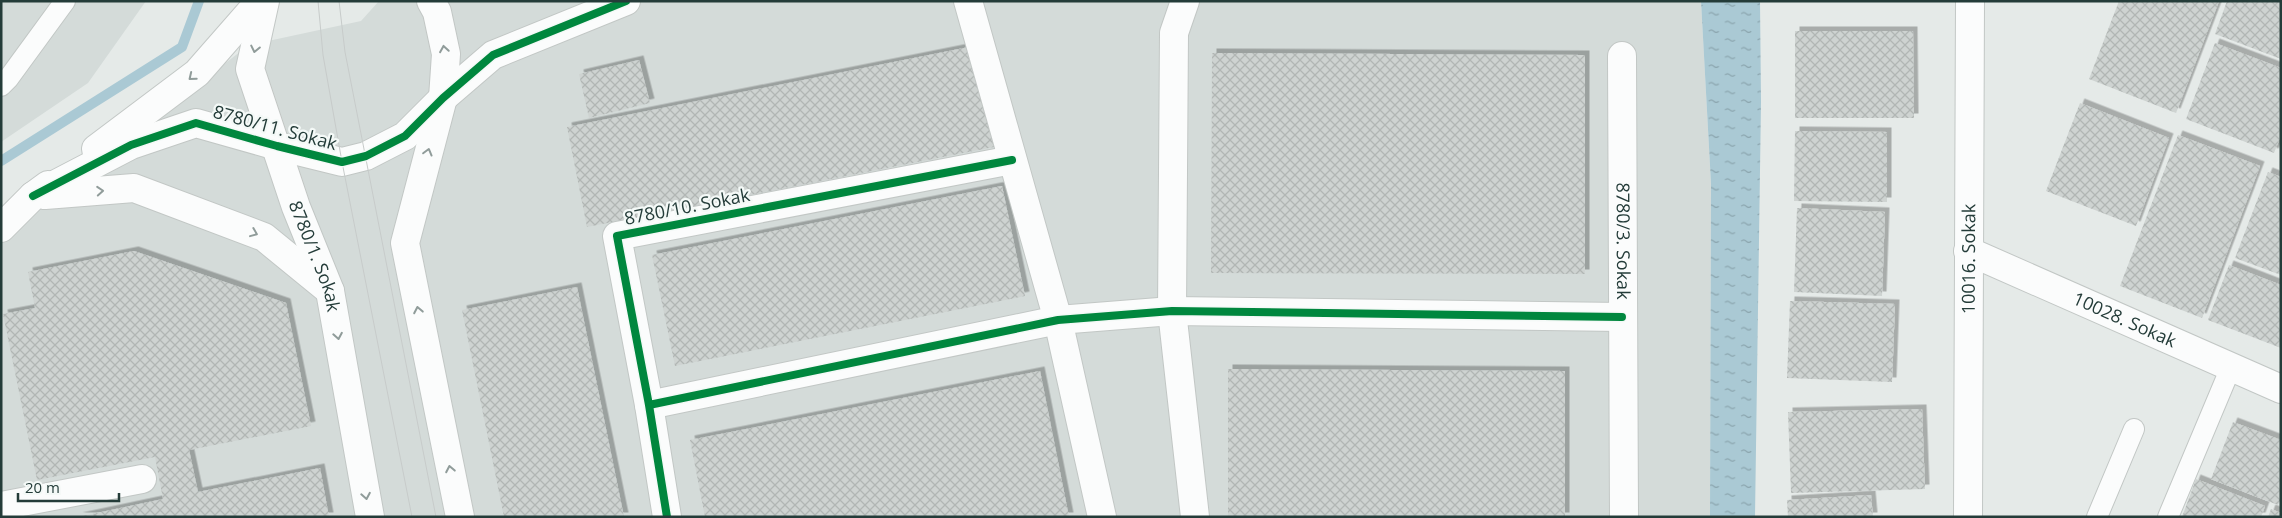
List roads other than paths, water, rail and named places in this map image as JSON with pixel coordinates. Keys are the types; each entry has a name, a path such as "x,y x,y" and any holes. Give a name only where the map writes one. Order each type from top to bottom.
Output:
{"street":[{"name":"8780/11. Sokak","path":"1,228 34,196 197,74 260,1"},
{"name":"8780/1. Sokak","path":"265,1 250,69 296,206 330,291 370,517"},
{"path":"431,1 437,12 446,54 442,98 404,243 460,517"},
{"name":"8780/11. Sokak","path":"34,196 131,145 196,123 342,162 366,156 405,136 442,98 493,56 626,1"},
{"path":"968,1 1058,320 1102,517"},
{"path":"1185,1 1174,32 1172,311 1195,517"},
{"name":"10016. Sokak","path":"1968,517 1970,1"},
{"name":"8780/3. Sokak","path":"1622,56 1624,517"},
{"name":"8780/10. Sokak","path":"667,517 649,404 617,236 1012,160"},
{"path":"34,196 134,188 264,237 330,291"},
{"name":"10028. Sokak","path":"1968,251 2281,389"},
{"path":"649,404 1058,320 1172,311 1622,317"},
{"path":"1,506 142,479"}],"lane":[{"path":"4,79 65,1"},
{"path":"2168,517 2231,367"},
{"path":"2097,517 2134,429"}],"water":[{"path":"1701,1 1760,1 1761,102 1755,517 1710,517 1711,184"}],"waterway":[{"path":"1,161 182,47 199,1"}],"tram line":[{"path":"318,1 323,55 342,162 412,517"},
{"path":"339,1 345,52 436,517"}]}
